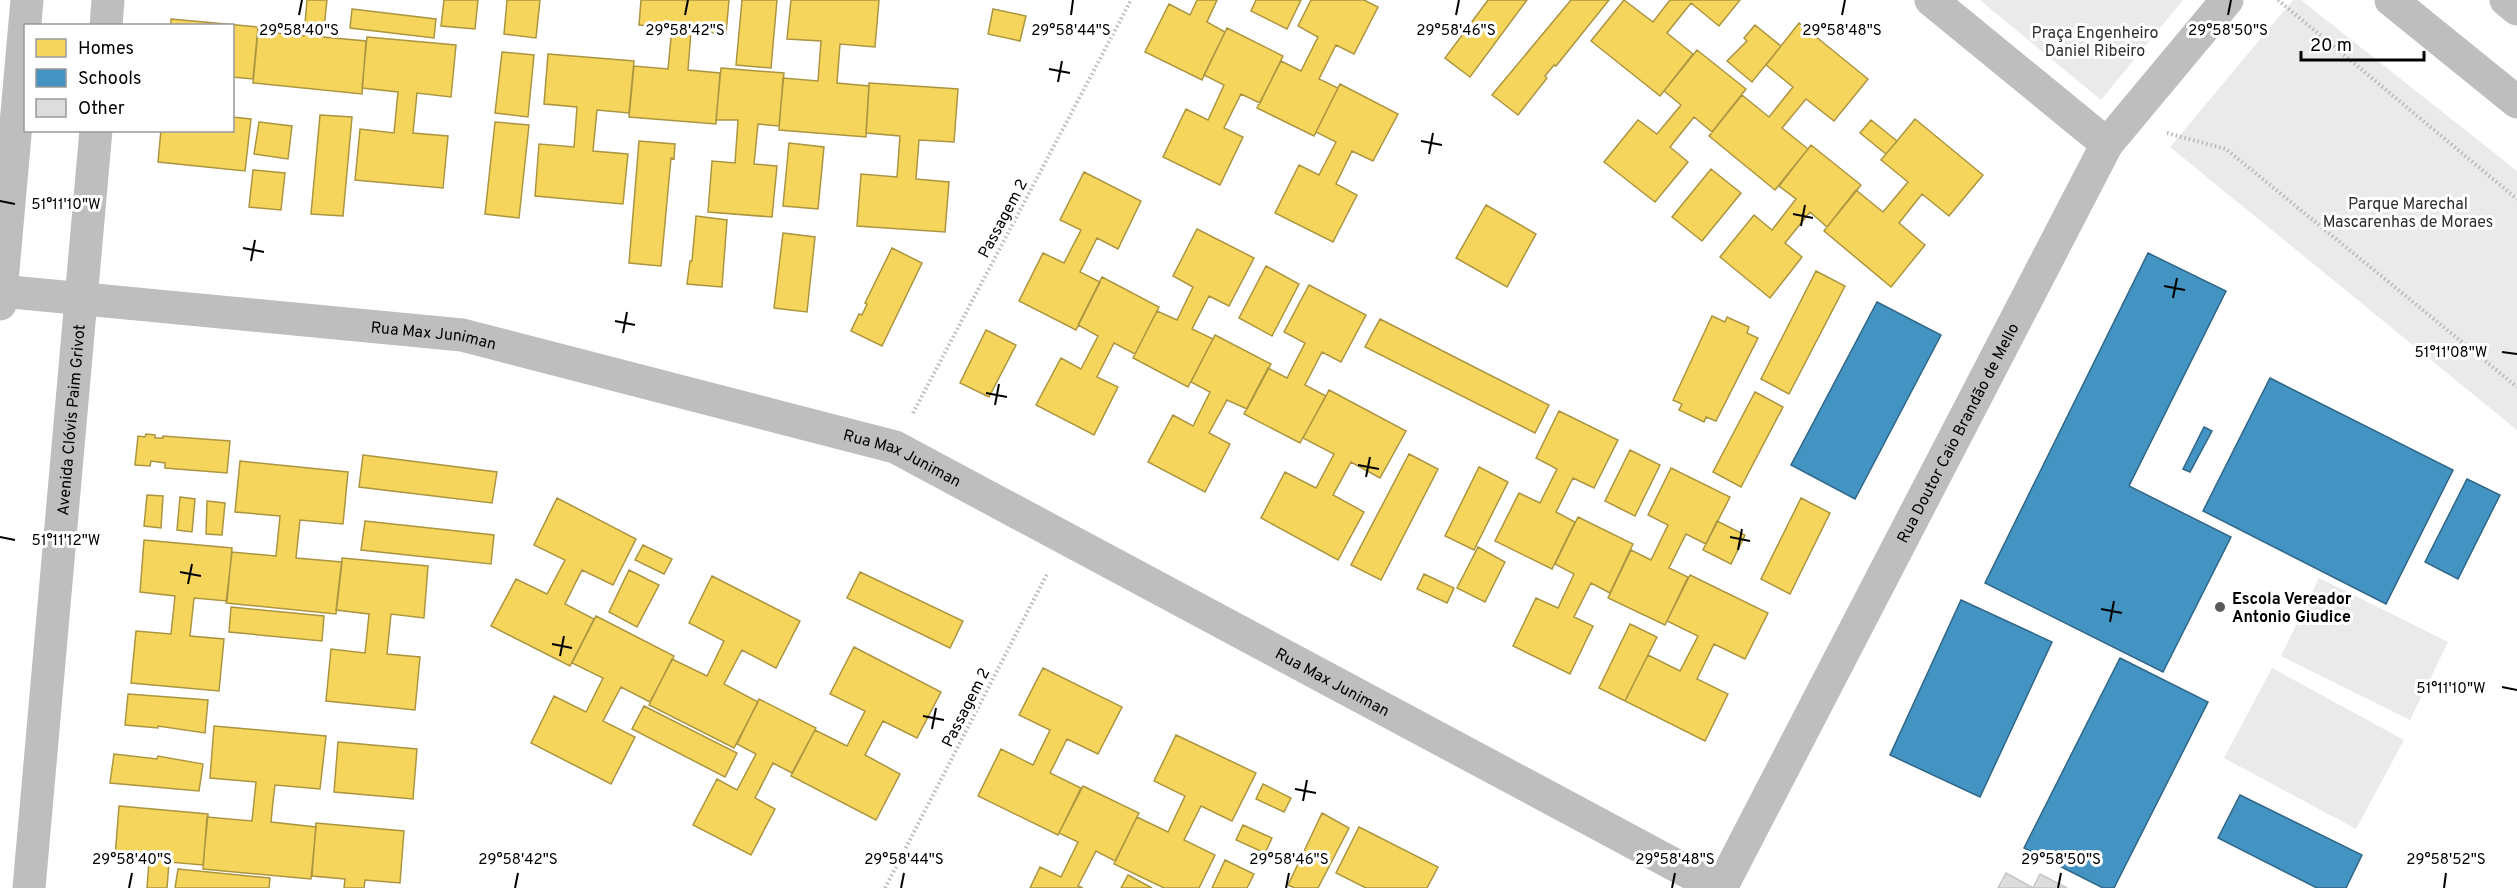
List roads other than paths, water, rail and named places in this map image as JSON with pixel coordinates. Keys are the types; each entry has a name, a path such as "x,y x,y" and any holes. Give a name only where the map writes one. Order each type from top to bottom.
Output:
{"street":[{"path":"25,24 27,0"},
{"path":"106,24 108,0"},
{"path":"1931,0 2107,144"},
{"name":"Rua Doutor Caio Brandão de Mello","path":"1719,888 2107,144 2227,0"},
{"path":"2391,0 2517,102"},
{"path":"2506,0 2517,9"},
{"path":"0,295 24,33"},
{"name":"Avenida Clóvis Paim Grivot","path":"29,888 96,132"},
{"name":"Rua Max Juniman","path":"0,295 81,297 462,335 895,447 1719,888"}],"place":[{"name":"Escola Vereador Antonio Giudice","path":"2220,607"}],"park label":[{"name":"Praça Engenheiro Daniel Ribeiro","path":"2095,41"},
{"name":"Parque Marechal Mascarenhas de Moraes","path":"2408,212"}]}
